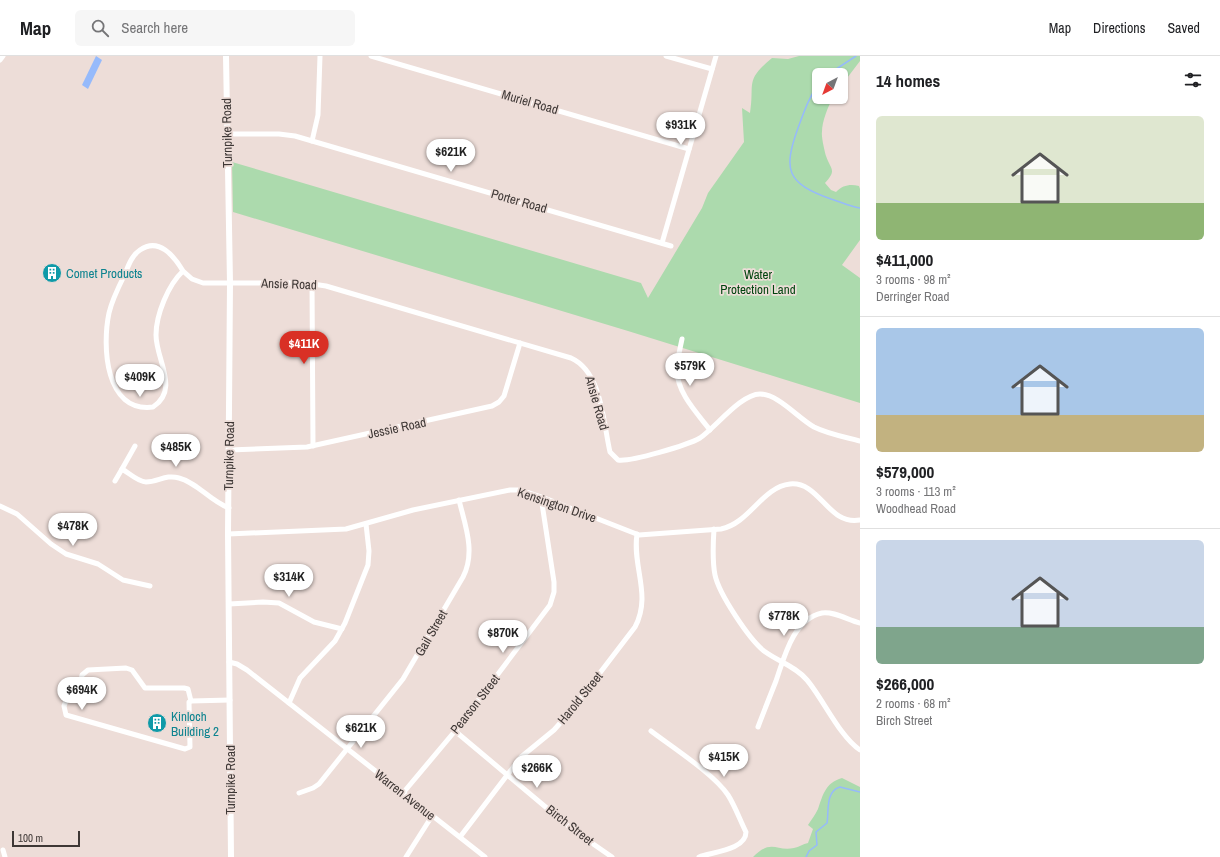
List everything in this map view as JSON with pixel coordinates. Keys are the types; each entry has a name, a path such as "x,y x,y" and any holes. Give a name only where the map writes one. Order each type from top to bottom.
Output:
{"main road":[{"name":"Turnpike Road","path":"226,56 230,283 228,534 231,857"}],"street":[{"path":"0,60 3,56"},
{"path":"312,141 318,115 320,56"},
{"name":"Muriel Road","path":"371,56 689,149"},
{"path":"666,56 712,69"},
{"path":"662,243 716,56"},
{"name":"Porter Road","path":"227,134 279,134 312,141 670,246"},
{"name":"Ansie Road","path":"183,271 174,281 160,313 157,326 156,341 166,378 166,392 161,400 153,407 134,406 120,394 110,372 107,329 113,301 133,257 144,248 155,246 166,250 175,258 188,277 197,282 312,283 571,358 587,369 594,382 610,452 617,459 625,460 688,444 710,430 746,398 753,394 762,394 772,397 816,428 860,441"},
{"path":"312,283 313,446"},
{"path":"682,339 677,370 680,386 685,397 710,430"},
{"name":"Jessie Road","path":"229,450 293,449 313,446 495,405 504,394 520,342"},
{"path":"115,481 135,446"},
{"path":"122,469 145,482 168,476 183,479 216,503 229,508"},
{"name":"Kensington Drive","path":"228,534 328,531 346,529 413,510 510,490 520,490 541,497 637,534 726,528 739,522 770,493 788,484 799,485 811,491 832,512 842,519 852,521 860,520"},
{"name":"Pearson Street","path":"403,793 455,731 547,610 553,598 554,582 541,497"},
{"name":"Gail Street","path":"300,793 316,786 348,750 407,673 465,573 469,562 470,550 459,500"},
{"path":"0,506 17,514 51,544 66,554 98,564 123,580 150,586"},
{"path":"289,703 300,678 330,646 342,629 368,565 369,551 366,524"},
{"path":"714,529 714,569 721,590 754,641 767,653 796,669 807,680 850,741 860,750"},
{"name":"Harold Street","path":"460,837 527,750 554,730 570,712 635,627 640,617 643,603 637,548 637,534"},
{"path":"229,604 263,602 279,603 314,622 342,629"},
{"path":"758,727 795,634 804,623 812,617 828,613 860,623"},
{"name":"Warren Avenue","path":"230,662 242,666 485,857"},
{"path":"126,668 132,670 145,688 188,689 191,701 189,702 191,744 190,747 185,748 66,715 64,706 67,698 80,685 82,675 88,670 126,668"},
{"path":"191,701 230,700"},
{"name":"Birch Street","path":"455,731 568,826 612,857"},
{"path":"651,731 724,790 746,832 746,836 740,844 698,857"},
{"path":"406,857 432,816"},
{"path":"3,850 5,857"}],"green space":[{"name":"Water Protection Land","path":"799,56 860,56 860,61 848,77 848,68 812,68 812,104 830,104 822,128 824,148 832,170 829,179 825,183 831,190 836,192 844,186 850,185 859,186 860,189 860,240 842,265 860,278 860,403 628,331 233,212 232,162 641,283 648,298 702,208 708,193 744,142 742,108 750,113 752,83 757,72 772,58 788,59"},
{"path":"842,778 860,787 860,857 753,857 765,848 774,847 788,849 796,848 808,843 813,829 808,825 818,809 821,799 828,786 836,780"}],"water":[{"path":"96,56 102,60 88,89 82,85"}],"waterway":[{"path":"838,68 856,56"},
{"path":"812,94 793,142 790,155 792,173 797,181 816,193 860,208"},
{"path":"806,857 809,851 817,845 816,832 827,823 830,798 835,789 840,787 860,792"}],"place":[{"name":"Comet Products","path":"52,273"},
{"name":"Kinloch Building 2","path":"157,723"}]}
